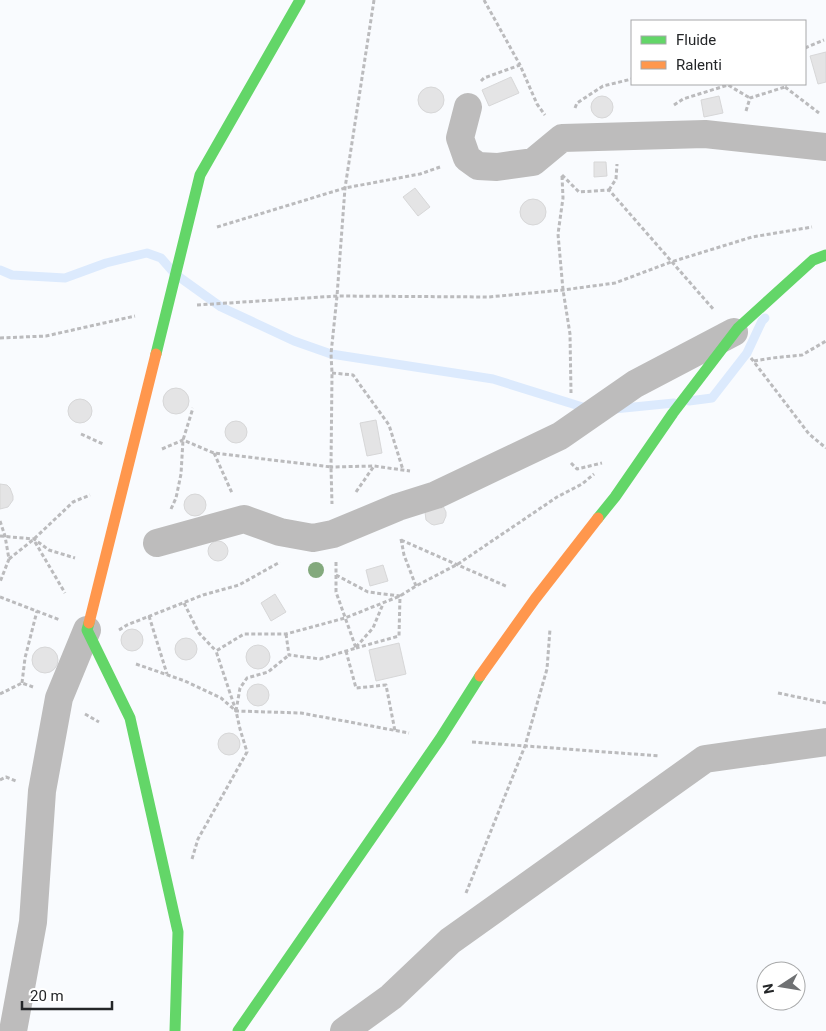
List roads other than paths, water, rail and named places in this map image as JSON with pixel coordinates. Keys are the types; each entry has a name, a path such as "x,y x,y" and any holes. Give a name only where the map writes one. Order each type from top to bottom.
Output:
{"street":[{"path":"13,1031 33,922 42,791 59,698 94,636 124,481 200,175 300,0"},
{"path":"468,107 460,138 467,158 478,166 497,167 533,162 562,138 705,134 826,147"},
{"path":"238,1031 440,739 482,673 535,599 615,497 673,414 734,332 813,260 826,255"},
{"path":"157,543 244,519 280,532 313,538 334,534 398,507 436,495 560,436 635,384 734,332"},
{"path":"94,636 130,718 178,932 175,1031"},
{"path":"344,1031 391,997 450,941 705,759 826,742"}],"waterway":[{"path":"0,270 12,275 65,278 106,263 147,253 161,258 175,274 221,307 294,341 331,354 493,379 589,409"},
{"path":"689,401 712,398 747,353 765,318"},
{"path":"614,409 674,403"}]}
